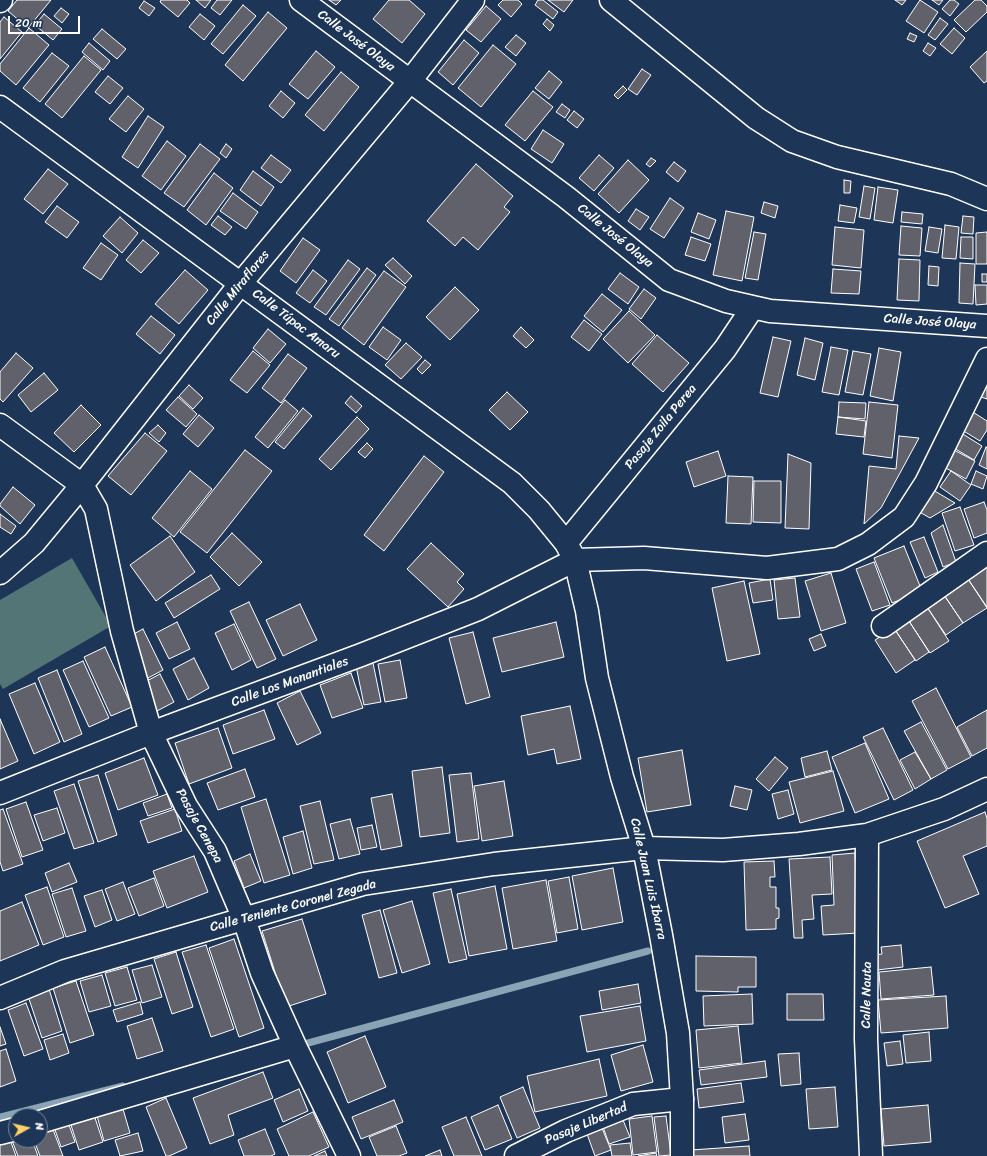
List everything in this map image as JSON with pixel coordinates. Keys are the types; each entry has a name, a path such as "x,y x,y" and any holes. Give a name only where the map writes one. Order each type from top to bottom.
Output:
{"street":[{"name":"Calle José Olaya","path":"301,0 566,197 669,280 726,301 770,311 987,326"},
{"name":"Calle Miraflores","path":"0,573 34,543 82,485 241,283 410,81 473,0"},
{"path":"611,0 756,118 792,141 837,157 951,184 987,199"},
{"name":"Calle Túpac Amaru","path":"0,106 512,484 539,510 570,552"},
{"name":"Pasaje Zoila Perea","path":"570,552 725,349 752,307"},
{"path":"570,552 767,568 838,559 868,544 904,517 926,483 987,359"},
{"path":"0,425 82,485"},
{"name":"Pasaje Cenepa","path":"82,485 96,509 122,631 151,733 186,806 215,851 244,919 262,973 295,1046 349,1156"},
{"name":"Calle Los Manantiales","path":"0,793 151,733 362,655 471,612 570,552"},
{"name":"Calle Juan Luis Ibarra","path":"570,552 587,611 597,678 622,777 644,848 678,1033 682,1099 682,1156"},
{"path":"884,626 987,553"},
{"name":"Calle Teniente Coronel Zegada","path":"0,998 65,971 363,884 494,864 644,848 723,850 799,844 867,835 944,809 987,789"},
{"name":"Calle Nauta","path":"867,835 866,1039 871,1156"},
{"path":"48,1120 295,1046"},
{"name":"Pasaje Libertad","path":"516,1156 566,1131 633,1104 682,1099"}],"green space":[{"path":"72,558 111,626 3,689 0,684 0,600"}],"building":[{"path":"17,0 51,0 28,28 8,11"},
{"path":"161,0 187,0 190,3 178,17 160,2"},
{"path":"196,0 211,0 205,8"},
{"path":"217,0 232,0 220,15 211,8"},
{"path":"329,0 341,0 336,5"},
{"path":"389,0 409,0 425,14 402,43 373,19"},
{"path":"503,0 518,0 522,4 511,17 498,5"},
{"path":"538,0 543,0 558,12 553,19 535,5"},
{"path":"548,0 573,0 564,12"},
{"path":"895,0 906,0 902,5"},
{"path":"920,0 938,12 924,33 906,21"},
{"path":"932,0 943,0 939,5"},
{"path":"950,0 954,0 959,4 950,16 942,9"},
{"path":"975,0 981,0 987,6 987,12 966,32 954,20"},
{"path":"144,1 155,8 149,16 139,8"},
{"path":"243,5 256,16 223,54 211,44"},
{"path":"486,6 501,19 481,42 466,30"},
{"path":"61,8 69,14 62,23 54,16"},
{"path":"268,12 287,28 243,81 225,65"},
{"path":"44,14 62,29 53,40 35,25"},
{"path":"200,14 215,26 204,40 189,27"},
{"path":"4,17 22,32 0,59 0,22"},
{"path":"940,18 948,24 935,40 928,35"},
{"path":"547,19 554,25 550,31 543,24"},
{"path":"29,28 49,45 16,85 0,71 0,64"},
{"path":"954,28 965,38 952,54 940,44"},
{"path":"102,29 126,49 117,59 93,39"},
{"path":"910,33 917,36 914,42 907,39"},
{"path":"516,35 526,43 516,56 505,47"},
{"path":"464,40 479,53 453,85 438,72"},
{"path":"89,43 110,61 103,70 82,52"},
{"path":"928,43 936,48 930,56 923,51"},
{"path":"493,45 516,64 481,107 458,88"},
{"path":"316,51 335,67 308,99 289,84"},
{"path":"987,51 987,81 984,83 970,67"},
{"path":"52,53 69,66 40,102 23,88"},
{"path":"84,56 101,70 62,118 45,104"},
{"path":"642,69 651,75 637,95 628,89"},
{"path":"549,71 562,82 549,99 535,88"},
{"path":"341,72 359,87 324,131 305,115"},
{"path":"108,76 123,88 110,104 95,92"},
{"path":"623,86 627,90 618,99 614,95"},
{"path":"281,91 295,103 283,118 269,106"},
{"path":"533,91 553,107 525,141 505,125"},
{"path":"128,96 144,109 126,132 109,119"},
{"path":"562,104 570,110 565,118 556,112"},
{"path":"574,111 584,119 577,128 567,120"},
{"path":"148,116 164,127 138,168 122,157"},
{"path":"543,130 564,144 552,163 531,149"},
{"path":"167,141 186,156 161,190 142,176"},
{"path":"200,144 220,159 184,207 164,193"},
{"path":"226,144 232,149 226,158 220,153"},
{"path":"271,155 291,170 281,183 261,168"},
{"path":"599,155 614,168 594,191 579,178"},
{"path":"651,158 656,161 650,167 646,164"},
{"path":"628,160 649,180 619,213 598,194"},
{"path":"674,162 686,171 678,182 666,172"},
{"path":"476,164 513,196 504,207 510,212 478,250 463,237 455,246 427,221"},
{"path":"48,169 68,184 43,214 24,199"},
{"path":"253,171 274,187 261,206 240,190"},
{"path":"214,173 233,188 206,225 187,210"},
{"path":"844,180 851,181 850,193 844,193"},
{"path":"864,186 875,188 870,219 859,217"},
{"path":"878,187 898,190 893,223 874,220"},
{"path":"233,193 258,212 246,229 220,211"},
{"path":"670,198 684,208 664,238 650,229"},
{"path":"764,202 778,206 775,218 761,213"},
{"path":"840,205 857,208 854,223 838,221"},
{"path":"57,206 79,222 67,238 45,222"},
{"path":"636,209 649,217 640,230 628,221"},
{"path":"726,211 754,217 742,281 713,275"},
{"path":"902,212 923,214 922,224 901,222"},
{"path":"698,213 716,220 709,239 691,232"},
{"path":"218,216 232,227 225,235 211,225"},
{"path":"963,216 974,217 973,234 961,233"},
{"path":"120,217 138,233 122,253 103,236"},
{"path":"945,225 959,227 956,259 942,258"},
{"path":"901,226 922,228 920,256 899,255"},
{"path":"835,227 864,230 861,268 832,265"},
{"path":"929,227 942,229 938,253 925,251"},
{"path":"754,232 766,234 758,280 745,278"},
{"path":"987,232 987,264 976,264 976,233"},
{"path":"691,237 711,244 705,261 685,255"},
{"path":"961,237 973,237 973,259 960,258"},
{"path":"303,238 320,250 296,283 280,271"},
{"path":"143,240 159,253 141,273 126,260"},
{"path":"101,243 118,255 101,280 83,268"},
{"path":"393,258 412,276 405,284 385,265"},
{"path":"899,259 920,260 919,301 897,300"},
{"path":"348,260 360,269 326,315 314,307"},
{"path":"960,263 975,264 973,304 959,303"},
{"path":"929,266 939,267 938,286 928,285"},
{"path":"367,268 376,275 339,326 329,319"},
{"path":"833,269 861,271 859,294 831,293"},
{"path":"185,270 208,290 179,324 155,304"},
{"path":"313,270 327,281 310,303 296,293"},
{"path":"384,271 406,287 364,345 342,328"},
{"path":"620,273 639,287 628,304 608,289"},
{"path":"982,274 987,274 987,282 982,282"},
{"path":"975,285 987,285 987,304 976,305"},
{"path":"455,287 479,310 450,340 426,317"},
{"path":"644,289 656,298 641,319 629,309"},
{"path":"602,294 622,310 603,332 584,316"},
{"path":"629,311 655,335 628,363 603,339"},
{"path":"151,316 175,335 160,354 136,334"},
{"path":"584,320 602,334 589,351 571,337"},
{"path":"383,327 401,340 387,360 369,347"},
{"path":"521,327 534,340 526,348 513,336"},
{"path":"268,329 286,344 270,363 253,348"},
{"path":"657,335 689,363 663,392 632,364"},
{"path":"773,337 791,341 778,397 760,393"},
{"path":"805,338 823,343 815,380 797,375"},
{"path":"406,343 422,357 401,379 385,365"},
{"path":"831,347 848,350 839,395 822,392"},
{"path":"879,348 901,352 893,401 870,396"},
{"path":"253,351 270,365 247,393 230,380"},
{"path":"853,351 871,354 863,395 845,392"},
{"path":"16,353 33,368 3,402 0,399 0,372"},
{"path":"288,354 307,368 281,403 262,388"},
{"path":"425,360 431,365 422,374 417,369"},
{"path":"44,373 58,390 31,412 18,395"},
{"path":"987,384 987,399 981,397"},
{"path":"189,385 203,398 193,409 179,396"},
{"path":"507,392 528,412 510,430 489,410"},
{"path":"351,396 362,406 356,413 345,403"},
{"path":"178,397 197,414 186,427 166,410"},
{"path":"285,400 298,411 268,448 255,437"},
{"path":"839,402 866,403 865,419 838,417"},
{"path":"869,402 898,405 892,458 863,454"},
{"path":"81,405 101,425 74,452 54,433"},
{"path":"303,408 312,416 284,449 275,442"},
{"path":"968,409 987,421 987,430 980,441 957,427"},
{"path":"199,415 214,428 198,447 183,434"},
{"path":"357,417 369,429 331,470 319,459"},
{"path":"838,417 866,421 864,437 836,434"},
{"path":"158,425 166,433 159,442 149,433"},
{"path":"958,431 982,446 974,460 949,445"},
{"path":"145,433 167,451 131,495 108,476"},
{"path":"899,436 919,438 881,508 864,524 869,466 896,469"},
{"path":"367,443 373,449 365,458 358,452"},
{"path":"986,447 987,448 987,469 979,465"},
{"path":"950,448 975,461 966,479 942,466"},
{"path":"245,450 272,471 207,553 180,532"},
{"path":"718,451 726,476 694,487 686,462"},
{"path":"788,454 811,463 809,529 785,528"},
{"path":"424,456 444,472 384,551 364,535"},
{"path":"190,471 212,489 174,537 152,518"},
{"path":"951,471 971,485 960,501 940,487"},
{"path":"976,471 987,476 983,489 971,484"},
{"path":"728,476 753,477 751,524 726,523"},
{"path":"754,481 781,481 781,523 753,522"},
{"path":"13,487 35,505 20,524 0,506"},
{"path":"928,487 955,503 930,518 916,510"},
{"path":"984,502 987,510 987,533 974,538 964,509"},
{"path":"960,507 974,545 955,551 942,513"},
{"path":"0,514 16,526 11,534 0,527"},
{"path":"943,525 956,562 943,567 931,533"},
{"path":"232,533 262,562 239,586 210,557"},
{"path":"170,536 195,572 156,601 130,565"},
{"path":"924,537 938,572 925,578 910,542"},
{"path":"431,543 464,574 457,582 464,589 448,607 407,569"},
{"path":"904,546 922,591 892,603 874,558"},
{"path":"874,562 890,605 872,611 856,569"},
{"path":"987,563 987,607 966,576"},
{"path":"831,573 846,623 821,631 805,581"},
{"path":"211,575 220,589 174,618 165,603"},
{"path":"966,576 987,608 963,623 942,592"},
{"path":"795,578 800,617 778,619 774,580"},
{"path":"770,579 773,600 753,603 749,583"},
{"path":"744,581 760,654 727,661 712,588"},
{"path":"942,592 963,623 946,635 925,604"},
{"path":"249,602 276,659 257,668 230,611"},
{"path":"300,604 317,640 283,656 266,620"},
{"path":"925,604 949,641 930,653 907,618"},
{"path":"907,618 929,652 916,661 893,627"},
{"path":"177,622 190,649 169,659 156,633"},
{"path":"556,622 564,657 502,672 493,638"},
{"path":"234,624 251,660 232,670 215,633"},
{"path":"894,628 915,660 896,673 875,640"},
{"path":"143,629 163,670 148,678 128,637"},
{"path":"473,632 490,697 466,704 449,638"},
{"path":"821,634 826,646 814,651 809,639"},
{"path":"105,647 132,707 111,716 84,657"},
{"path":"194,658 209,688 188,700 173,669"},
{"path":"400,660 407,698 385,702 378,664"},
{"path":"83,661 109,718 89,727 63,670"},
{"path":"373,663 381,702 364,705 356,666"},
{"path":"57,670 82,734 64,742 38,678"},
{"path":"351,673 363,708 332,718 320,685"},
{"path":"160,674 174,702 157,711 143,683"},
{"path":"35,683 60,742 34,754 9,694"},
{"path":"936,688 971,757 948,769 912,701"},
{"path":"300,691 321,733 297,745 277,703"},
{"path":"570,706 581,759 557,764 554,749 528,755 521,716"},
{"path":"264,710 275,739 233,754 223,725"},
{"path":"987,710 987,748 972,756 957,727"},
{"path":"0,719 18,761 0,769"},
{"path":"921,722 947,770 931,779 904,731"},
{"path":"218,728 232,768 189,784 175,743"},
{"path":"883,728 913,790 894,800 863,737"},
{"path":"865,743 889,799 855,813 832,757"},
{"path":"682,750 691,805 647,812 638,758"},
{"path":"827,751 832,770 805,777 801,758"},
{"path":"915,752 931,779 915,789 900,760"},
{"path":"775,757 788,768 769,791 756,779"},
{"path":"144,758 158,795 118,810 105,773"},
{"path":"442,767 450,833 420,837 412,771"},
{"path":"245,769 255,797 218,810 207,783"},
{"path":"833,771 844,811 800,823 789,782"},
{"path":"471,773 479,839 457,842 449,775"},
{"path":"98,775 117,835 98,842 78,781"},
{"path":"504,781 513,836 482,841 474,786"},
{"path":"74,784 94,843 74,849 54,791"},
{"path":"735,786 752,790 747,810 730,806"},
{"path":"788,790 794,814 778,819 772,794"},
{"path":"167,794 172,808 148,816 143,803"},
{"path":"392,794 402,846 381,850 371,798"},
{"path":"266,799 290,875 264,883 241,807"},
{"path":"320,801 334,860 314,864 300,806"},
{"path":"26,802 43,850 22,857 6,809"},
{"path":"57,808 65,833 43,841 34,815"},
{"path":"3,809 23,864 3,871 0,862 0,810"},
{"path":"175,809 182,831 148,843 140,821"},
{"path":"985,812 987,818 987,846 963,856 979,894 945,908 917,841"},
{"path":"350,819 360,854 339,859 330,824"},
{"path":"372,825 377,847 361,850 357,828"},
{"path":"303,831 312,868 293,874 283,837"},
{"path":"855,853 859,933 823,935 821,906 834,905 832,855"},
{"path":"250,854 261,881 244,888 234,861"},
{"path":"194,856 208,892 167,908 153,871"},
{"path":"830,857 832,894 812,895 814,919 802,920 803,938 794,938 789,859"},
{"path":"774,861 775,877 770,877 770,887 776,887 776,908 779,908 779,918 776,919 776,929 746,930 744,862"},
{"path":"69,863 77,882 52,892 45,873"},
{"path":"613,868 623,922 582,930 572,876"},
{"path":"569,877 578,929 557,933 548,881"},
{"path":"154,878 164,906 139,916 128,888"},
{"path":"546,880 557,941 513,949 502,888"},
{"path":"123,882 135,914 117,921 105,889"},
{"path":"495,886 507,949 469,956 457,894"},
{"path":"47,887 64,937 43,945 25,895"},
{"path":"72,888 86,931 66,937 52,894"},
{"path":"451,889 467,959 449,963 433,893"},
{"path":"102,890 112,920 95,927 84,896"},
{"path":"412,901 430,964 402,973 383,910"},
{"path":"22,902 39,945 0,961 0,911"},
{"path":"380,910 397,973 379,978 362,915"},
{"path":"302,919 326,994 286,1007 262,931"},
{"path":"234,939 264,1028 239,1037 209,948"},
{"path":"206,945 234,1029 211,1037 182,952"},
{"path":"901,945 903,967 877,970 875,955 882,954 881,947"},
{"path":"176,952 193,1007 172,1014 154,959"},
{"path":"696,956 756,957 756,987 738,987 738,992 696,991"},
{"path":"152,965 162,997 142,1003 132,970"},
{"path":"127,967 137,1000 115,1006 105,973"},
{"path":"931,967 934,995 881,999 879,972"},
{"path":"102,975 111,1006 89,1012 80,981"},
{"path":"76,981 94,1035 70,1043 53,988"},
{"path":"638,984 641,1003 602,1010 599,991"},
{"path":"49,989 62,1031 42,1038 28,996"},
{"path":"752,994 753,1024 704,1026 703,996"},
{"path":"787,994 823,994 824,1020 787,1020"},
{"path":"946,996 948,1028 881,1033 878,1000"},
{"path":"140,1002 143,1014 117,1022 113,1010"},
{"path":"26,1003 43,1049 24,1056 8,1010"},
{"path":"640,1006 646,1041 587,1052 580,1016"},
{"path":"152,1018 163,1051 137,1059 127,1026"},
{"path":"738,1026 742,1063 699,1068 696,1030"},
{"path":"0,1027 6,1044 0,1046"},
{"path":"929,1032 931,1061 906,1063 903,1035"},
{"path":"63,1034 69,1053 50,1060 44,1040"},
{"path":"365,1036 386,1087 348,1103 327,1052"},
{"path":"900,1041 903,1064 887,1066 884,1043"},
{"path":"643,1045 653,1082 621,1091 611,1055"},
{"path":"6,1049 16,1081 0,1087 0,1051"},
{"path":"799,1053 801,1084 781,1086 778,1054"},
{"path":"599,1059 607,1096 535,1112 527,1076"},
{"path":"765,1061 767,1077 701,1085 699,1070"},
{"path":"263,1072 273,1098 228,1115 234,1135 210,1144 193,1098"},
{"path":"741,1083 744,1102 699,1108 697,1089"},
{"path":"523,1087 540,1128 517,1138 500,1097"},
{"path":"835,1087 838,1127 809,1129 806,1089"},
{"path":"299,1089 308,1111 283,1122 274,1100"},
{"path":"166,1098 187,1148 169,1156 166,1156 146,1107"},
{"path":"394,1100 403,1122 361,1139 352,1117"},
{"path":"498,1105 512,1139 485,1150 471,1117"},
{"path":"928,1105 931,1142 884,1146 881,1109"},
{"path":"123,1109 130,1133 104,1141 97,1116"},
{"path":"313,1112 329,1147 309,1156 289,1156 277,1129"},
{"path":"745,1114 749,1140 725,1143 722,1117"},
{"path":"94,1115 103,1142 79,1150 70,1122"},
{"path":"652,1116 657,1152 633,1155 629,1119"},
{"path":"666,1116 671,1155 659,1156 654,1117"},
{"path":"466,1117 482,1156 454,1156 442,1127"},
{"path":"623,1120 630,1137 609,1144 603,1127"},
{"path":"68,1122 75,1142 61,1147 54,1127"},
{"path":"396,1126 407,1153 399,1156 377,1156 369,1137"},
{"path":"52,1127 63,1156 40,1156 37,1148 48,1148 48,1128"},
{"path":"602,1128 611,1150 595,1156 587,1134"},
{"path":"265,1129 275,1154 271,1156 244,1156 238,1140"},
{"path":"138,1133 143,1151 120,1156 115,1140"},
{"path":"8,1137 8,1148 13,1148 16,1156 0,1156 0,1140"},
{"path":"630,1143 632,1156 612,1156 610,1145"},
{"path":"749,1146 750,1156 691,1156 691,1150"},
{"path":"15,1148 35,1148 38,1156 18,1156"},
{"path":"440,1150 442,1156 425,1156"},
{"path":"325,1151 327,1156 314,1156"},
{"path":"656,1153 657,1156 638,1156"}],"waterway":[{"path":"297,1046 648,951"},
{"path":"0,1117 123,1086"}]}
